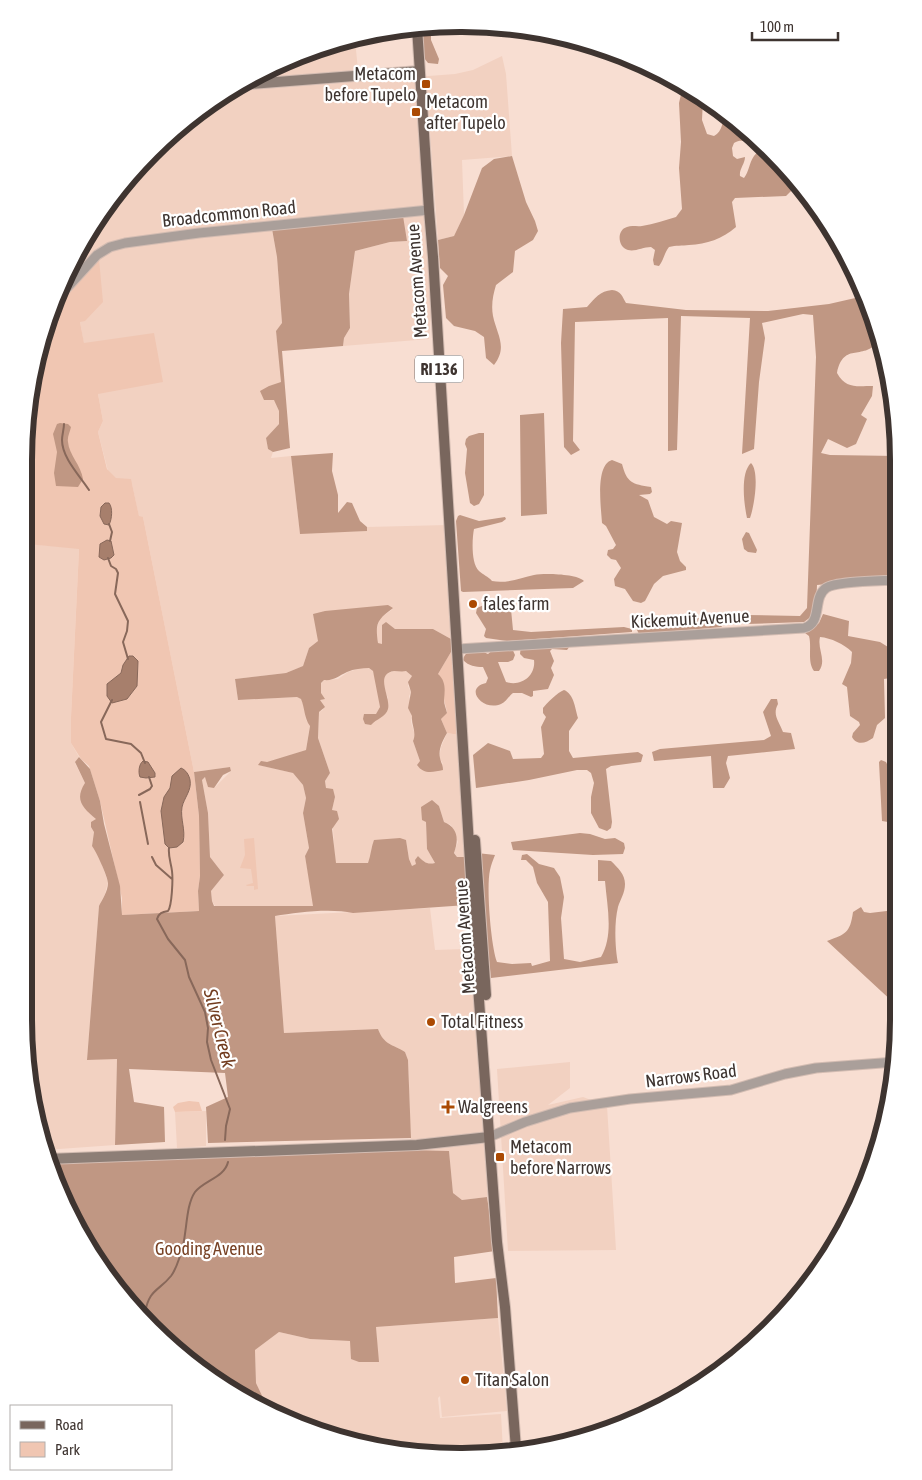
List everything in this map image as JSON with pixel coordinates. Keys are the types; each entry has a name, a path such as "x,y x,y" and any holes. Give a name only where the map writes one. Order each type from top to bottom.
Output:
{"main road":[{"name":"Metacom Avenue","path":"418,35 462,712 476,857 491,1136 516,1444"},
{"path":"259,83 420,71"},
{"path":"56,1159 398,1146 491,1136"}],"street":[{"name":"Broadcommon Road","path":"71,284 98,255 110,247 124,243 182,235 428,210"},
{"name":"Kickemuit Avenue","path":"458,649 804,628 814,621 820,595 826,588 837,585 890,581"},
{"name":"Narrows Road","path":"491,1136 525,1122 570,1108 731,1090 785,1074 816,1068 887,1063"}],"shaded area":[{"path":"357,46 358,70 331,75 268,79 323,55"},
{"path":"502,56 506,74 512,156 462,160 464,215 454,236 438,240 430,131 418,133 432,302 429,339 343,346 344,338 350,328 349,294 355,251 390,242 407,241 272,230 277,257 282,324 276,331 282,383 269,386 279,411 279,424 266,438 268,449 273,452 271,458 291,456 300,533 366,531 367,527 447,525 456,638 451,639 433,629 395,629 382,625 382,645 378,643 376,631 380,618 393,609 318,641 309,648 303,666 286,673 235,679 238,700 297,697 301,698 305,709 306,720 310,725 306,750 259,765 293,773 303,785 306,798 303,813 309,848 305,856 314,906 215,906 212,901 211,891 224,875 210,857 208,813 202,780 205,777 214,788 231,771 230,767 194,772 143,517 139,517 132,484 113,477 108,471 98,432 103,421 98,394 154,334 84,344 80,322 93,255 78,270 105,223 139,178 178,139 200,121 247,90 455,74 473,70"},
{"path":"105,503 109,503 111,508 109,525 104,524 100,516 101,507"},
{"path":"107,540 111,541 114,555 104,560 99,557 100,544"},
{"path":"32,544 79,548 71,743 79,757 75,763 85,783 96,819 92,845 98,853 108,882 99,906 87,1060 117,1058 115,1145 53,1149 36,1075 32,1019"},
{"path":"129,656 133,656 138,661 137,686 127,699 112,703 107,696 107,684 121,673 123,665"},
{"path":"369,668 373,671 377,685 380,707 371,725 388,698 383,679 386,674 393,671 406,671 412,676 408,686 411,692 409,696 411,722 415,735 413,741 420,761 443,764 440,759 440,753 447,733 459,735 465,857 457,857 454,852 458,842 451,825 444,822 439,806 426,822 427,849 435,863 429,864 418,856 416,864 412,866 406,840 372,845 368,863 335,863 332,810 335,797 326,788 325,781 330,773 318,738 319,712 323,710 319,699 321,683 324,680 338,679 348,672"},
{"path":"143,761 148,762 155,773 155,777 140,777 139,768"},
{"path":"181,768 190,780 189,791 182,807 184,838 183,842 177,847 169,848 165,844 161,811 164,797 170,788 172,776"},
{"path":"430,908 435,950 464,949 462,991 468,992 476,999 487,1197 462,1200 453,1193 449,1151 411,1150 408,1060 405,1052 382,1039 378,1029 284,1033 275,916"},
{"path":"570,1062 570,1088 548,1105 583,1097 607,1106 616,1250 508,1251 497,1069"},
{"path":"206,1111 206,1146 177,1148 175,1112"},
{"path":"498,1318 507,1411 442,1417 440,1396 438,1398 440,1418 501,1414 503,1446 461,1448 433,1447 377,1439 323,1425 264,1399 256,1383 255,1350 279,1332 310,1339 350,1341 378,1361 376,1327"}],"green space":[{"path":"431,33 431,40 439,59 438,64 428,63 420,46 419,34"},
{"path":"681,94 703,108 702,120 707,134 714,136 717,134 723,121 746,141 734,143 732,148 733,156 737,159 745,157 740,176 744,178 752,159 757,152 792,190 786,196 735,198 732,202 736,227 720,238 708,242 669,247 659,266 654,265 655,250 651,247 633,250 625,249 620,243 620,235 623,229 627,227 646,225 676,217 682,209 679,168 681,142 679,103"},
{"path":"512,156 526,202 538,231 533,240 515,251 513,272 496,285 492,312 501,347 498,359 494,365 486,358 484,337 475,331 454,326 446,318 443,285 448,276 440,268 438,240 454,236 482,168 494,159"},
{"path":"403,216 407,241 390,242 355,251 349,294 350,328 344,338 343,346 282,351 290,448 273,452 268,449 266,438 279,424 279,411 274,400 264,400 260,391 281,382 276,331 282,323 277,257 272,229"},
{"path":"99,259 103,302 85,321 80,322 84,343 154,333 163,382 98,394 103,421 98,432 107,469 116,478 131,479 139,516 143,517 194,772 199,816 199,911 122,915 122,898 100,801 89,766 81,759 71,743 79,549 32,544 32,461 36,405 47,350 55,323 73,280 77,282"},
{"path":"612,290 619,293 626,303 686,310 768,311 829,304 857,298 874,346 868,350 844,357 837,373 844,382 852,386 873,386 872,396 861,415 867,419 856,444 847,448 828,439 821,453 830,455 890,456 890,578 817,585 816,606 812,616 804,622 746,624 746,615 800,616 807,608 816,357 813,315 803,314 762,323 765,338 759,382 754,449 742,454 750,318 681,316 677,450 668,451 668,318 575,322 573,441 580,450 571,455 564,447 561,343 563,309 587,307 601,293"},
{"path":"544,413 547,514 521,516 520,415"},
{"path":"57,424 68,424 71,427 68,438 69,447 83,479 78,487 56,486 54,473 57,452 53,434"},
{"path":"484,433 484,495 479,504 474,506 470,503 465,473 467,449 465,444 469,436"},
{"path":"333,453 332,471 338,495 338,513 347,502 352,503 360,521 367,527 367,531 300,534 291,456"},
{"path":"612,460 622,464 631,482 651,487 652,492 650,494 639,495 648,500 654,517 667,524 671,521 682,523 677,552 686,570 663,576 654,584 645,601 641,603 633,601 625,589 615,586 614,579 621,568 616,560 611,559 607,555 608,550 613,549 616,545 606,526 602,523 600,487 603,470 607,463"},
{"path":"751,463 754,467 756,481 752,513 750,518 747,518 744,481 745,474"},
{"path":"460,515 479,521 505,517 506,519 502,522 474,529 473,557 476,568 492,581 508,581 545,574 568,575 584,581 573,588 461,591 456,521"},
{"path":"746,532 749,533 757,550 756,553 748,552 744,549 742,539"},
{"path":"510,599 513,630 531,632 624,627 632,629 632,632 507,641 486,638 484,636 486,629 476,613 477,608 486,604 489,610 497,611 497,601 499,600 504,606 509,607"},
{"path":"388,605 393,608 378,622 378,643 382,644 382,625 386,622 395,629 433,629 451,639 451,652 438,674 444,683 444,702 447,713 441,719 447,733 440,751 443,770 426,772 417,765 420,761 413,741 412,716 408,708 411,692 408,682 412,676 406,671 394,671 388,673 385,677 388,709 385,714 371,725 365,724 364,714 376,714 380,707 373,671 369,668 358,669 333,679 324,680 321,683 321,693 325,699 320,700 325,707 319,712 318,738 330,773 325,781 326,788 333,789 335,797 332,810 337,811 339,819 332,829 336,863 368,863 374,840 400,838 406,840 412,866 416,864 415,860 418,856 430,864 435,863 427,849 426,822 422,820 421,807 432,800 439,806 444,822 449,824 455,831 457,843 454,853 457,857 465,857 467,905 353,913 314,911 275,916 284,1033 378,1029 389,1044 405,1052 408,1060 411,1138 208,1143 206,1107 228,1097 225,1073 129,1069 134,1102 164,1107 165,1142 115,1145 117,1059 87,1060 99,906 108,883 102,864 92,846 94,832 91,822 96,819 87,811 80,799 85,783 75,762 79,757 90,769 100,801 120,886 122,915 199,911 199,816 194,772 230,767 231,771 223,775 214,788 208,787 205,777 202,780 208,813 210,857 224,875 211,891 214,906 313,906 305,856 309,848 303,813 306,798 303,785 293,773 258,765 261,761 267,762 306,750 310,726 301,699 297,697 238,700 235,679 286,673 303,666 309,648 318,641 313,614 325,611"},
{"path":"823,614 849,621 848,636 880,642 890,648 890,678 884,679 885,718 877,725 873,738 865,742 856,742 852,737 860,725 859,722 850,716 847,687 842,684 851,663 852,652 837,642 820,637 821,667 819,671 814,671 812,667 809,636 805,633 819,623"},
{"path":"717,618 722,627 639,634 637,630 638,625 644,622"},
{"path":"510,644 515,655 513,660 498,662 506,682 512,683 526,679 533,671 534,660 524,658 520,654 521,645 570,646 567,650 552,649 550,651 554,661 551,668 554,675 548,689 533,691 533,696 531,697 522,693 513,693 501,704 488,705 482,702 476,694 479,686 486,683 488,678 483,667 470,665 463,660 464,657 476,649 488,654 495,648"},
{"path":"451,652 459,735 447,733 441,719 447,712 438,674"},
{"path":"564,690 572,698 578,718 569,731 569,751 573,758 638,752 643,755 641,762 611,766 606,769 612,822 611,828 607,831 599,828 591,813 591,797 594,783 591,773 587,770 577,770 476,788 473,755 488,743 510,751 513,759 541,758 544,754 541,727 546,717 543,713 543,708"},
{"path":"771,699 777,699 777,718 783,732 791,733 795,749 728,756 726,763 730,778 724,788 713,788 711,756 654,761 652,752 660,749 764,740 771,736 763,712"},
{"path":"881,760 886,762 890,770 890,822 882,821 879,762"},
{"path":"580,833 605,839 615,838 624,843 623,854 593,855 513,850 511,842"},
{"path":"254,838 258,889 254,890 254,886 246,885 253,883 251,869 240,868 245,855 244,839"},
{"path":"477,853 495,855 490,870 489,902 491,930 497,962 512,964 531,963 532,966 550,961 548,902 537,883 533,867 526,860 521,860 522,855 527,854 539,864 554,868 560,877 564,897 561,918 564,959 580,962 601,957 605,948 609,930 608,910 605,881 598,881 598,860 611,861 619,869 625,880 616,920 618,963 491,978"},
{"path":"861,907 864,912 870,913 890,911 890,999 827,941 846,932 853,912"},
{"path":"199,1102 202,1111 175,1112 173,1107 178,1103"},
{"name":"Gooding Avenue","path":"411,1150 449,1151 453,1193 462,1200 487,1197 495,1251 454,1257 455,1283 496,1278 498,1318 376,1327 379,1362 359,1362 351,1359 350,1341 310,1339 279,1332 255,1350 256,1383 264,1399 200,1359 178,1341 139,1302 121,1280 90,1233 77,1209 58,1164"}],"waterway":[{"path":"64,424 62,440 65,453 89,490"},
{"path":"109,524 112,532 110,541"},
{"path":"108,558 111,566 118,573 115,594 128,621 123,642 128,659"},
{"path":"112,700 101,722 106,739 131,744 141,753 145,763"},
{"path":"139,795 152,786 149,777"},
{"path":"140,802 148,844"},
{"name":"Silver Creek","path":"169,848 172,868 170,904 168,911 161,913 157,919 168,939 185,960 189,977 205,1012 208,1028 207,1042 211,1060 230,1109 225,1140"},
{"path":"152,857 156,865 172,879"},
{"name":"Silver Creek","path":"146,1309 149,1299 167,1281 176,1266 182,1251 189,1207 195,1192 223,1171 228,1162"}],"place":[{"name":"Metacom before Tupelo","path":"426,84"},
{"name":"Metacom after Tupelo","path":"416,112"},
{"name":"fales farm","path":"473,604"},
{"name":"Total Fitness","path":"431,1022"},
{"name":"Walgreens","path":"448,1107"},
{"name":"Metacom before Narrows","path":"500,1157"},
{"name":"Titan Salon","path":"465,1380"}]}
